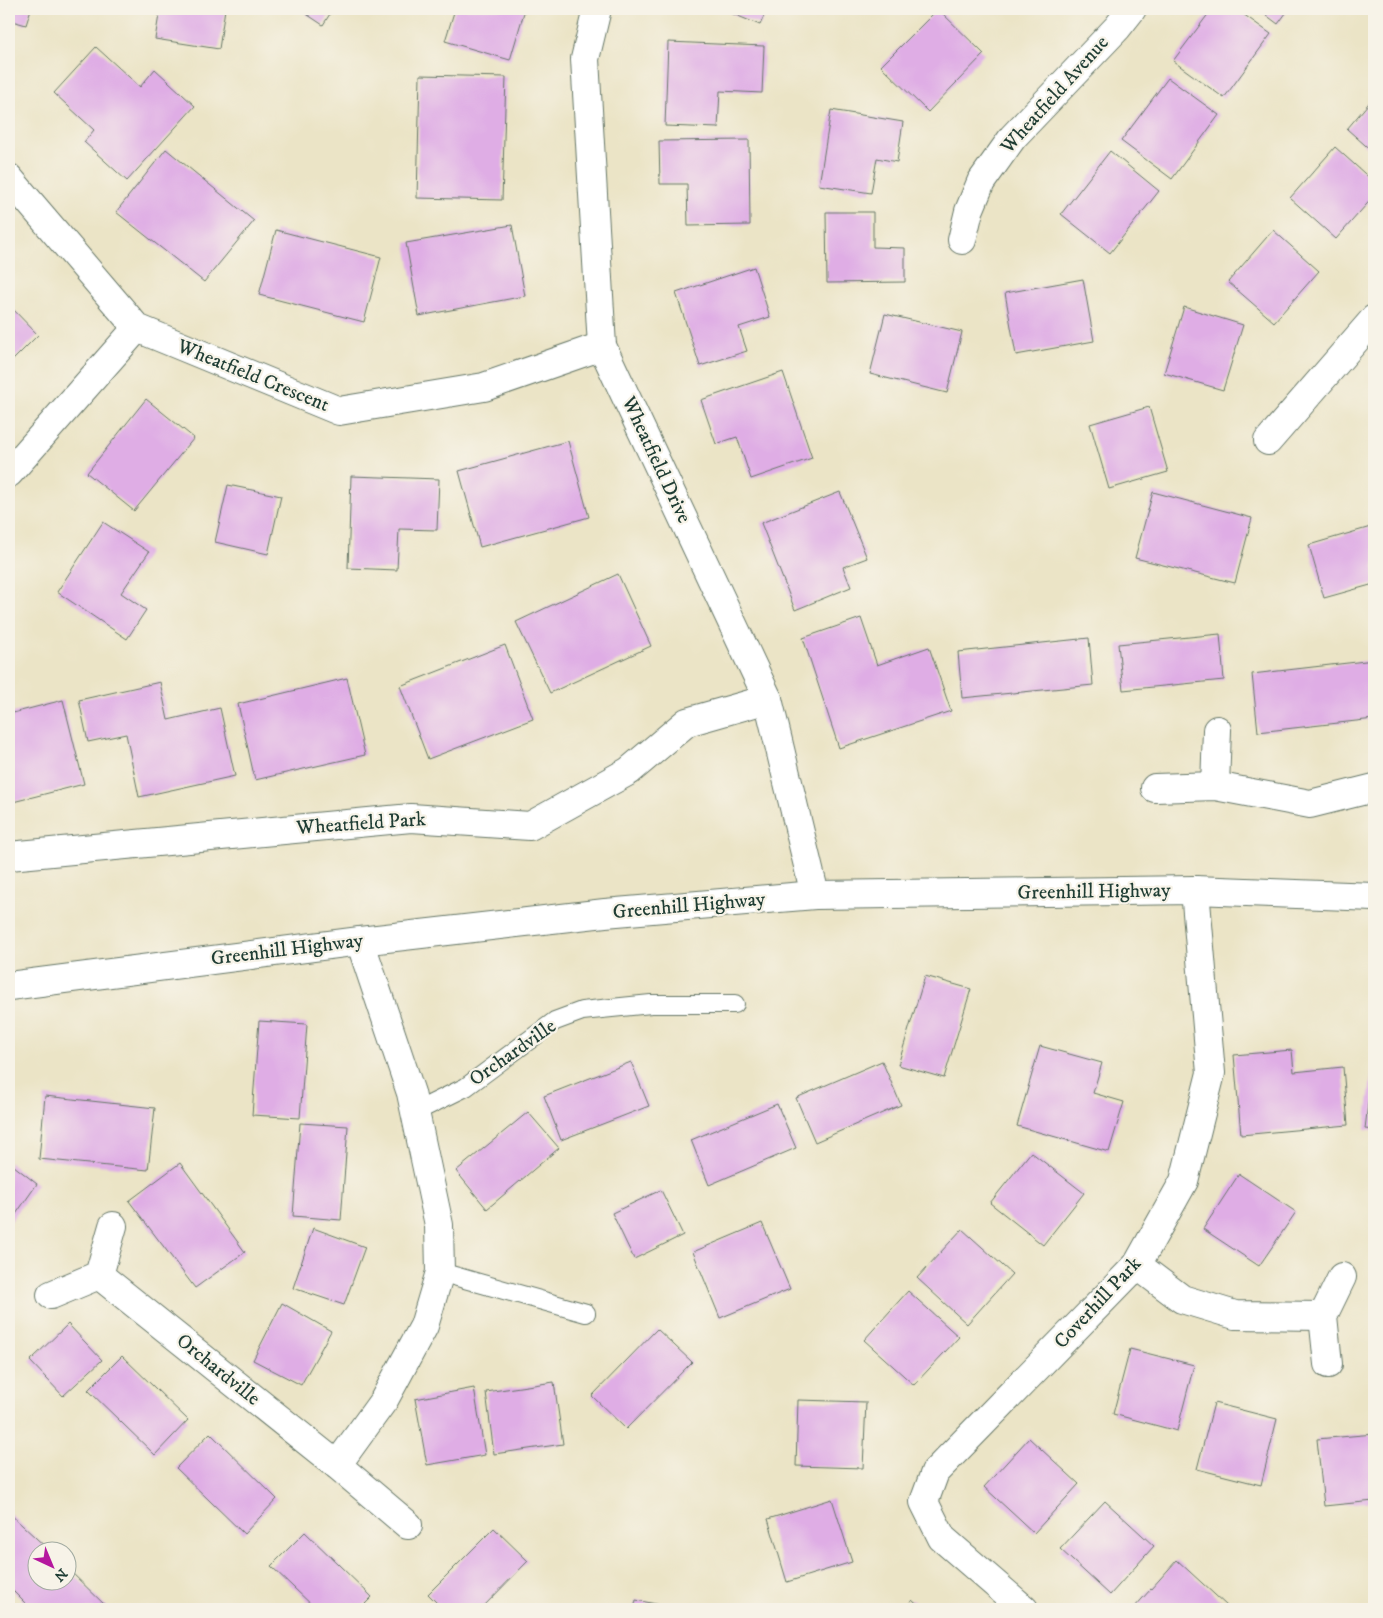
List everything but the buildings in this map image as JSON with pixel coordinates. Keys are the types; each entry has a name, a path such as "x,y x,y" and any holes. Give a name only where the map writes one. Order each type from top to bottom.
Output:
{"street":[{"name":"Wheatfield Drive","path":"597,9 585,59 602,346 768,699 815,895"},
{"name":"Wheatfield Avenue","path":"962,240 969,211 981,182 1013,137 1132,9"},
{"name":"Wheatfield Crescent","path":"9,178 137,328 339,411 484,387 602,346"},
{"path":"1268,441 1374,319"},
{"path":"9,473 137,328"},
{"name":"Wheatfield Park","path":"9,856 411,818 530,826 629,771 687,722 768,699"},
{"path":"1215,786 1217,730"},
{"path":"1155,788 1215,786 1310,804 1374,788"},
{"name":"Greenhill Highway","path":"9,986 360,941 605,913 815,895 1195,890 1374,897"},
{"name":"Coverhill Park","path":"1024,1609 942,1538 924,1502 934,1472 1137,1265 1184,1181 1210,1073 1195,890"},
{"path":"337,1465 384,1400 424,1326 440,1272 439,1225 411,1093 360,941"},
{"path":"51,1295 99,1275 113,1226"},
{"path":"1137,1265 1182,1299 1235,1315 1323,1316"},
{"name":"Orchardville","path":"99,1275 337,1465 408,1526"},
{"path":"1328,1364 1323,1316 1342,1277"}],"lane":[{"name":"Orchardville","path":"415,1112 466,1087 555,1021 582,1011 651,1004 735,1004"},
{"path":"440,1272 586,1313"}]}
